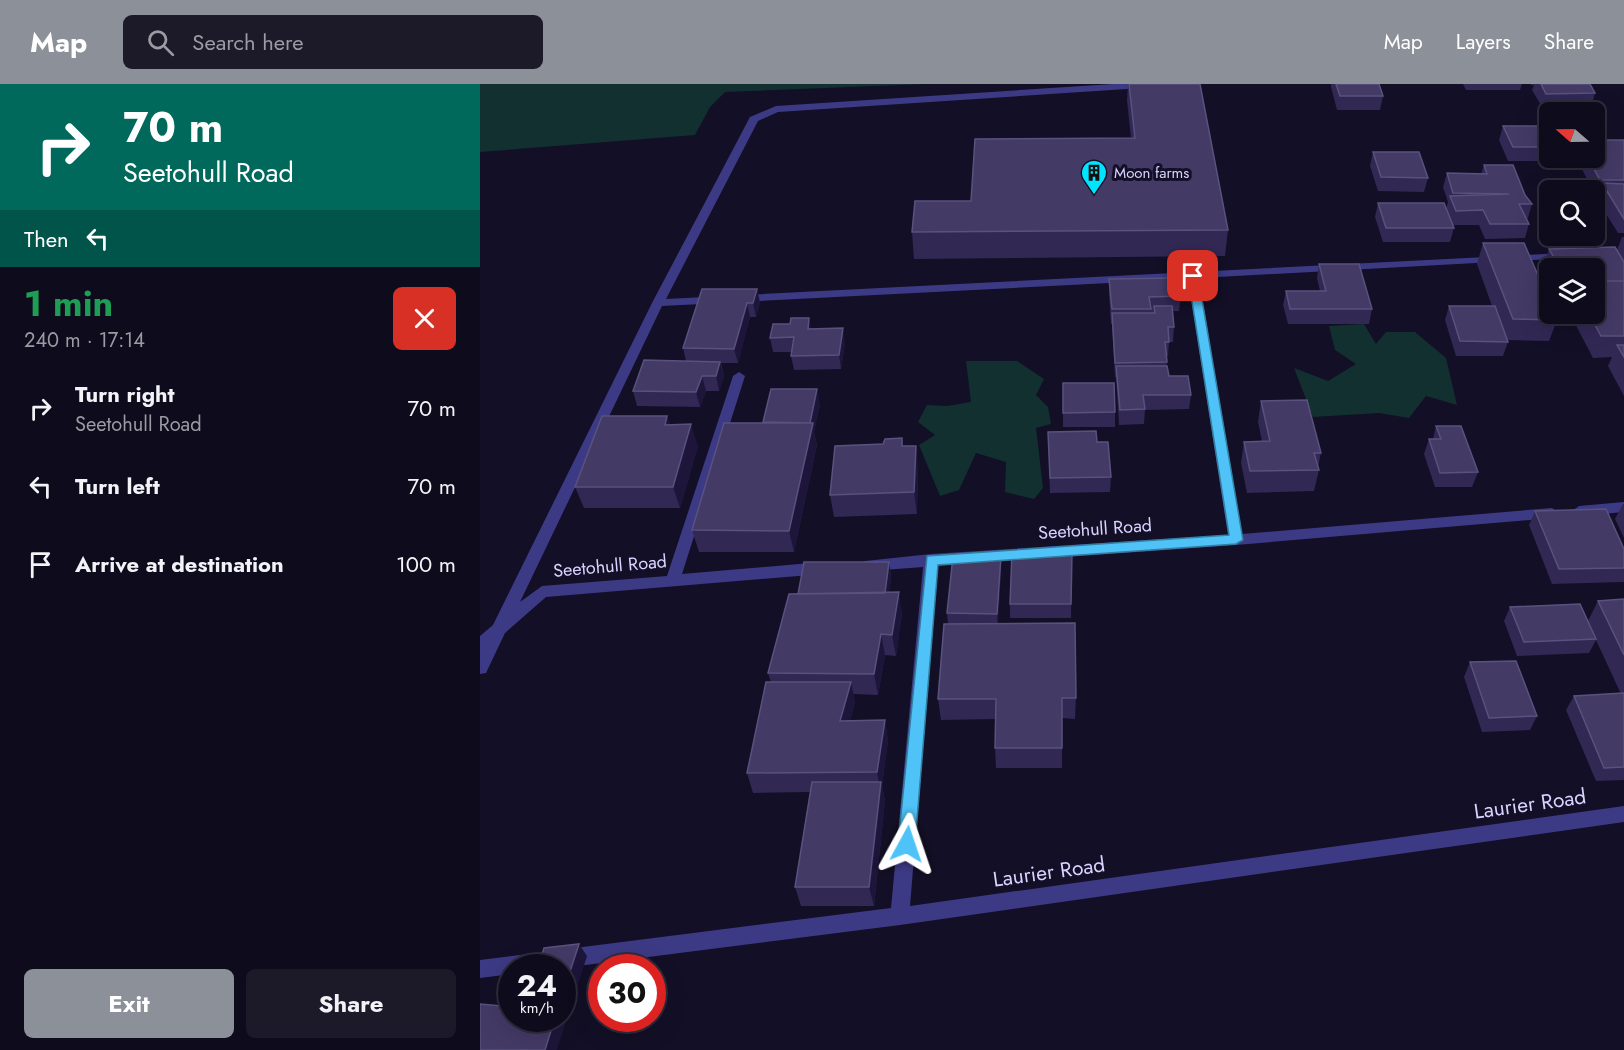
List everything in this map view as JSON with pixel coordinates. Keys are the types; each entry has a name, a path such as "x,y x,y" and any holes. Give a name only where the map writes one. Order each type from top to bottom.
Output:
{"street":[{"path":"480,668 658,303 754,120 776,109 1157,84"},
{"path":"658,303 1578,255"},
{"path":"1193,276 1236,540"},
{"path":"674,580 739,376"},
{"name":"Seetohull Road","path":"480,645 542,592 931,560 1236,540 1624,507"},
{"path":"900,916 931,560"},
{"name":"Laurier Road","path":"480,969 900,916 1624,814"}],"green space":[{"path":"480,84 926,84 725,92 710,107 695,135 480,152"},
{"path":"1364,324 1376,344 1386,332 1415,332 1446,358 1457,405 1426,396 1409,418 1379,413 1313,417 1294,368 1328,381 1356,364 1335,350 1329,326"},
{"path":"966,361 1017,361 1044,379 1036,395 1048,407 1051,424 1036,428 1043,488 1034,499 1005,492 1006,462 976,453 959,490 940,496 919,445 935,435 918,422 927,405 947,406 971,402"}],"building":[{"name":"Moon farms","path":"1129,84 1200,84 1228,230 912,232 915,201 971,201 975,139 1135,138"},
{"path":"1336,84 1379,84 1383,96 1340,96"},
{"path":"1541,84 1590,84 1595,93 1546,94"},
{"path":"1503,126 1539,126 1539,147 1513,147"},
{"path":"1605,140 1624,140 1624,180 1600,180 1593,168 1605,168"},
{"path":"1373,152 1419,152 1428,178 1381,177"},
{"path":"1484,165 1513,165 1525,195 1532,204 1519,204 1529,224 1490,224 1483,210 1456,211 1450,196 1509,194 1453,193 1447,173 1487,174"},
{"path":"1605,183 1624,184 1624,219 1605,188"},
{"path":"1378,203 1444,203 1454,228 1386,228"},
{"path":"1483,243 1524,243 1539,278 1539,320 1513,319"},
{"path":"1615,247 1624,262 1624,281 1605,281 1605,258 1554,258 1549,249"},
{"path":"1319,264 1359,264 1372,309 1290,309 1286,291 1326,291"},
{"path":"1178,278 1181,296 1149,297 1151,309 1112,309 1109,279"},
{"path":"1605,281 1624,281 1624,336 1601,336 1594,324 1605,324"},
{"path":"702,289 757,289 753,303 747,303 734,349 683,348"},
{"path":"1154,306 1172,306 1174,327 1168,327 1169,342 1165,342 1167,362 1115,363 1112,313 1155,313"},
{"path":"1449,306 1495,306 1508,342 1460,341"},
{"path":"791,318 809,318 808,329 843,328 839,355 791,356 794,337 770,338 773,324 790,324"},
{"path":"1617,345 1624,345 1624,357"},
{"path":"644,360 720,362 716,376 702,376 696,392 633,391"},
{"path":"1116,366 1167,366 1169,376 1188,376 1191,395 1143,395 1145,409 1120,410"},
{"path":"1063,383 1114,383 1115,412 1063,413"},
{"path":"771,389 817,389 810,423 763,422"},
{"path":"1307,400 1321,453 1314,453 1319,470 1250,471 1244,442 1270,441 1261,401"},
{"path":"602,416 667,416 665,425 691,424 673,487 575,487"},
{"path":"724,423 813,423 789,531 692,530"},
{"path":"1436,426 1461,426 1478,472 1440,473 1429,439 1441,439"},
{"path":"1096,431 1097,442 1108,442 1111,477 1050,478 1048,432"},
{"path":"902,438 902,446 916,446 914,492 830,495 835,446 883,444 885,439"},
{"path":"1606,509 1624,549 1624,568 1559,569 1535,511"},
{"path":"1012,552 1072,552 1071,604 1010,604"},
{"path":"953,556 1001,556 997,614 947,613"},
{"path":"804,562 889,562 885,593 798,594"},
{"path":"899,592 892,635 881,634 874,674 768,673 789,594"},
{"path":"1624,599 1624,655 1598,601"},
{"path":"1580,604 1596,639 1524,642 1510,607"},
{"path":"1075,623 1076,698 1062,698 1062,748 995,748 996,699 938,699 944,624"},
{"path":"1516,661 1537,716 1489,718 1470,662"},
{"path":"766,682 851,682 840,721 885,720 877,772 747,773"},
{"path":"1624,693 1624,767 1604,768 1574,696"},
{"path":"812,782 881,782 869,887 795,887"},
{"path":"579,944 576,954 542,954 544,948"},
{"path":"480,1004 498,1006 498,1032 551,1032 545,1050 480,1050"}],"place":[{"name":"Moon farms","path":"1094,196"}],"route":[{"path":"907,844 931,560 1236,540 1193,276"}]}
